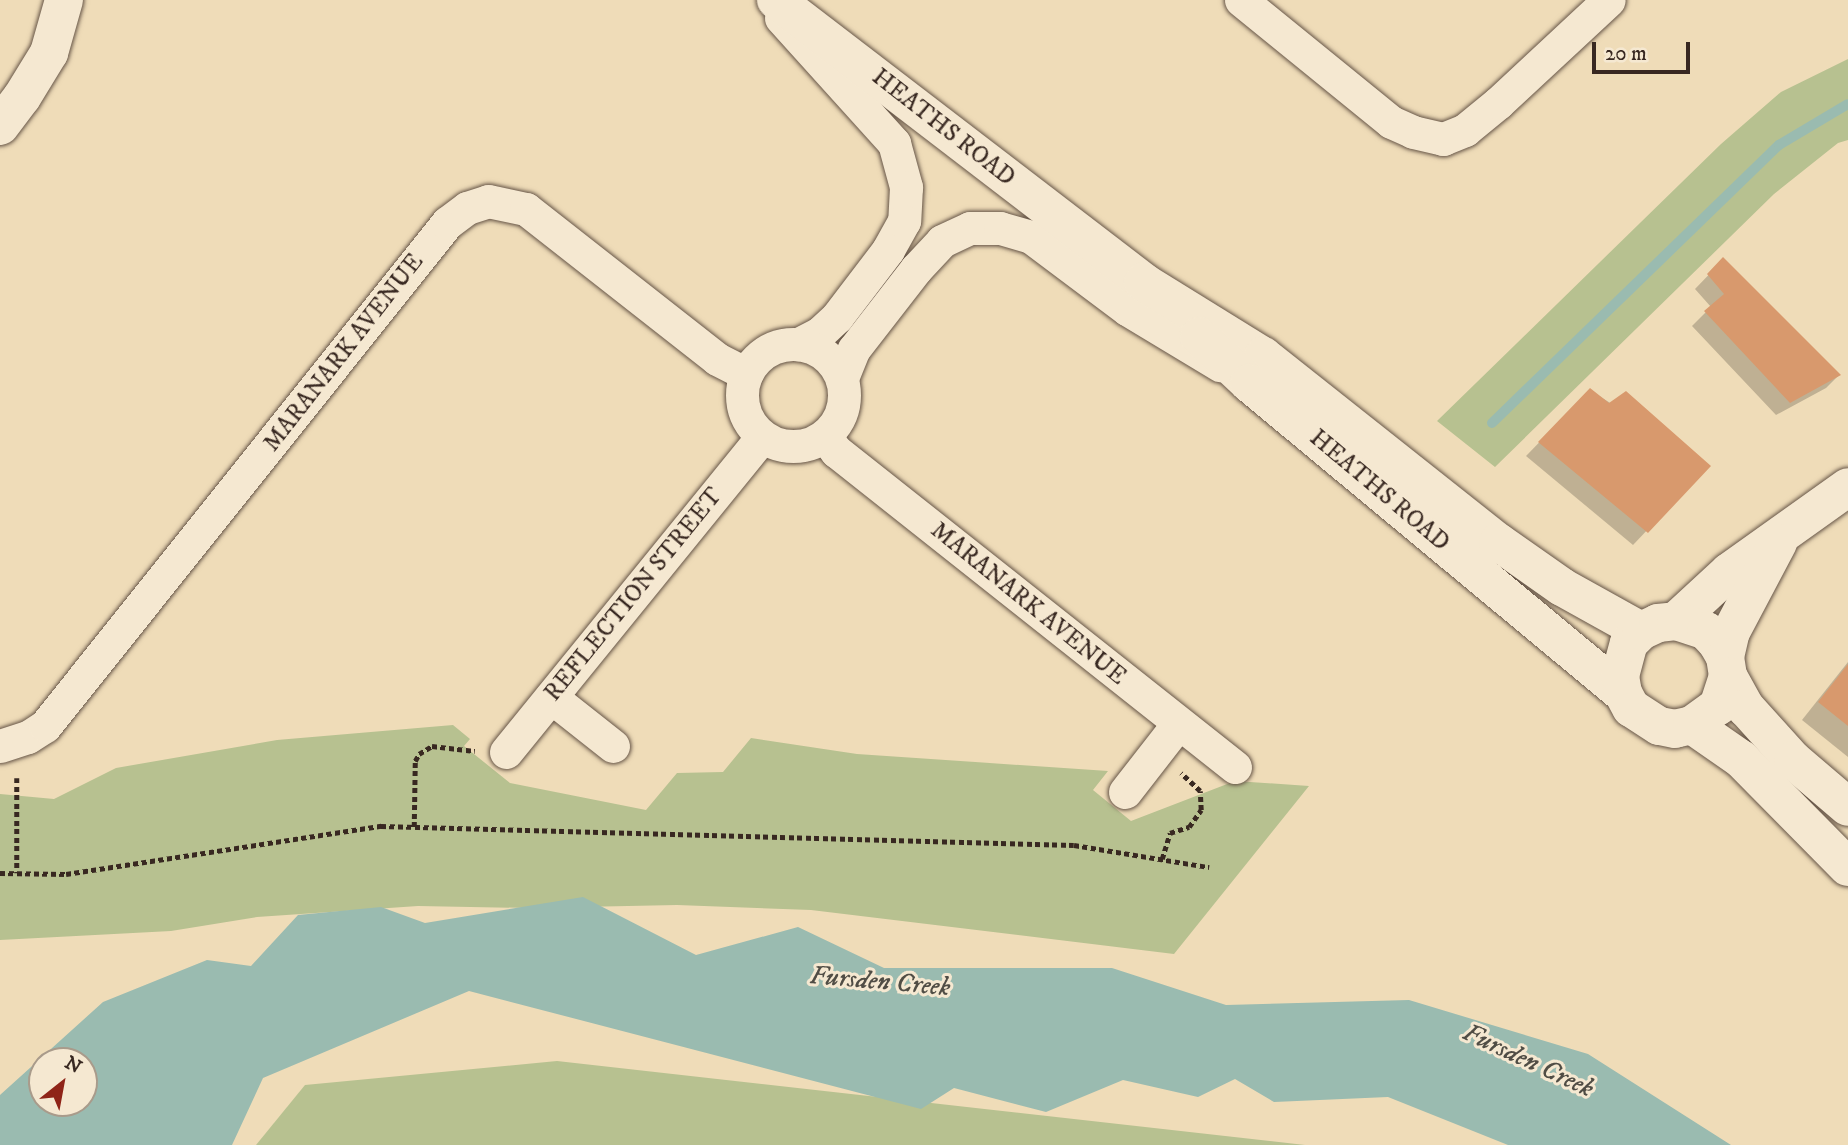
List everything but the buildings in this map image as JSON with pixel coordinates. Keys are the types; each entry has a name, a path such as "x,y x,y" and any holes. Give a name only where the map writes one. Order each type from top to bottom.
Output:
{"main road":[{"path":"0,126 22,97 49,53 64,0"},
{"name":"HEATHS ROAD","path":"776,0 1143,282 1263,356 1439,497 1562,587 1658,626"},
{"name":"HEATHS ROAD","path":"1143,282 1249,383 1623,693"},
{"path":"1782,535 1731,632 1718,706 1692,725 1675,729 1651,723 1631,708 1623,693 1620,676 1622,659 1629,643 1658,626 1729,572 1848,487"},
{"path":"1658,626 1706,631 1717,643 1745,708 1793,760 1848,807"},
{"path":"1692,725 1741,759 1848,867"}],"street":[{"path":"765,0 894,143 906,187 904,221 888,250 837,317 820,333 798,344 767,350 754,360 741,391 743,408 750,424 762,436 777,444 794,447 811,444 825,436 836,424 843,410 842,378 854,349 916,269 942,242 970,228 1000,228 1031,237 1127,309 1249,383"},
{"path":"1241,0 1391,122 1413,132 1443,139 1465,130 1498,103 1609,0"},
{"name":"MARANARK AVENUE","path":"0,746 28,737 46,726 447,223 467,208 488,201 508,203 526,209 717,359 746,374"},
{"path":"798,344 825,354 842,378"},
{"name":"REFLECTION STREET","path":"509,748 762,436"},
{"name":"MARANARK AVENUE","path":"825,436 836,451 1235,767"},
{"path":"551,697 613,746"},
{"path":"1125,792 1178,724"}],"path":[{"path":"414,827 415,761 419,754 432,746 475,751 494,731 509,748"},
{"path":"1162,859 1170,833 1189,827 1201,810 1200,791 1177,769"},
{"path":"17,778 18,873"},
{"path":"0,873 66,874 381,826 1074,845 1209,867"}],"green space":[{"path":"1848,59 1848,140 1838,143 1774,194 1495,467 1437,421 1721,144 1781,92"},
{"path":"453,725 470,739 464,746 510,783 646,810 677,773 723,772 751,738 857,754 1108,771 1093,790 1131,821 1235,781 1309,786 1174,954 811,910 677,905 530,908 418,906 257,917 171,931 0,940 0,794 54,799 116,768 277,740"},
{"path":"557,1061 1305,1145 256,1145 305,1085"}],"water":[{"name":"Fursden Creek","path":"583,897 696,955 798,927 884,968 1112,968 1226,1005 1409,1000 1588,1054 1731,1145 1508,1145 1388,1097 1274,1102 1235,1079 1198,1097 1123,1080 1046,1112 954,1088 921,1109 469,991 263,1078 232,1145 0,1145 0,1095 28,1070 28,1117 98,1117 98,1047 53,1047 103,1002 207,960 251,966 298,915 381,907 425,923"}],"waterway":[{"path":"1492,423 1779,145 1848,104"}]}
